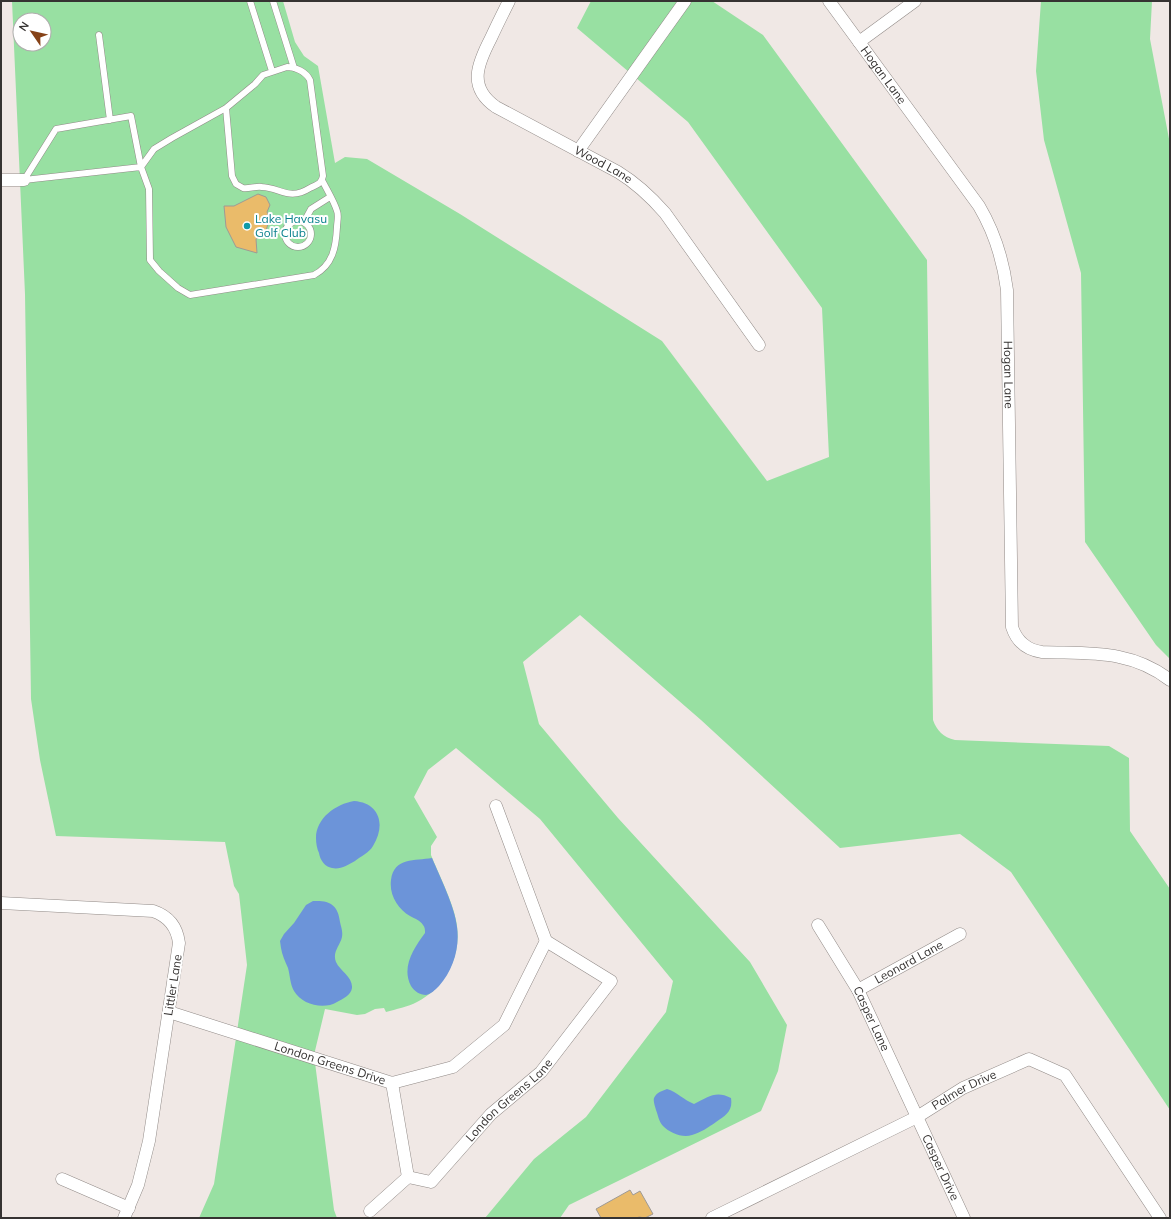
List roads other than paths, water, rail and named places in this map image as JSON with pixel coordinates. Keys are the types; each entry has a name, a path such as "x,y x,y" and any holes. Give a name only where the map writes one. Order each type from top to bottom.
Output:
{"street":[{"name":"Wood Lane","path":"509,1 479,64 478,77 482,93 496,107 629,179 657,204 759,345"},
{"path":"578,151 685,1"},
{"name":"Hogan Lane","path":"829,1 979,206 993,233 1002,261 1007,290 1012,627 1014,633 1022,644 1034,650 1042,652 1122,657 1146,665 1170,680"},
{"path":"859,42 915,1"},
{"path":"1,180 24,180"},
{"path":"496,806 546,941"},
{"name":"Littler Lane","path":"1,903 144,910 156,912 163,916 175,929 179,943 148,1148 138,1185 126,1213"},
{"name":"Casper Lane","path":"818,925 858,990 917,1117"},
{"name":"Leonard Lane","path":"858,990 960,934"},
{"name":"London Greens Drive","path":"169,1012 392,1084 453,1067 504,1025 546,941"},
{"name":"London Greens Lane","path":"408,1177 431,1182 491,1114 541,1072 610,980 546,941"},
{"name":"Palmer Drive","path":"712,1218 917,1117 963,1088 1029,1059 1065,1075 1160,1218"},
{"path":"370,1211 408,1177 392,1084"},
{"name":"Casper Drive","path":"917,1117 964,1218"},
{"path":"62,1179 126,1213"}],"lane":[{"path":"250,1 272,71"},
{"path":"273,1 294,68"},
{"path":"99,35 110,120"},
{"path":"24,180 141,168 154,149 226,108 255,84 263,75 287,67 294,68 307,75 310,81 323,176 318,186 306,192 294,194 284,193 260,186 245,189 235,183 232,175 226,108"},
{"path":"24,180 56,128 131,116 141,168 149,189 150,260 178,288 190,295 314,275 319,272 330,260 336,244 338,214 322,180"},
{"path":"304,222 311,209 330,197"},
{"path":"294,221 304,222 310,229 310,239 302,246 292,246 286,238 286,228 294,221"}],"water":[{"path":"354,801 370,806 375,811 380,823 377,838 369,851 347,866 341,868 329,867 323,863 317,848 316,838 319,824 328,813 340,805"},
{"path":"432,858 447,892 456,919 458,935 452,966 444,980 431,993 424,995 412,988 407,972 410,958 425,933 425,928 420,922 402,910 395,901 391,891 391,880 396,867 401,864 412,860"},
{"path":"313,901 324,901 332,905 337,911 342,929 342,935 335,958 336,962 352,984 350,993 342,1000 326,1006 308,1003 302,1000 294,991 288,968 282,953 280,941 306,905"},
{"path":"667,1089 694,1104 712,1095 726,1096 731,1098 731,1106 726,1115 704,1130 688,1136 680,1135 669,1131 663,1126 656,1110 654,1102 655,1096 661,1091"}],"place":[{"name":"Lake Havasu Golf Club","path":"247,226"}]}
